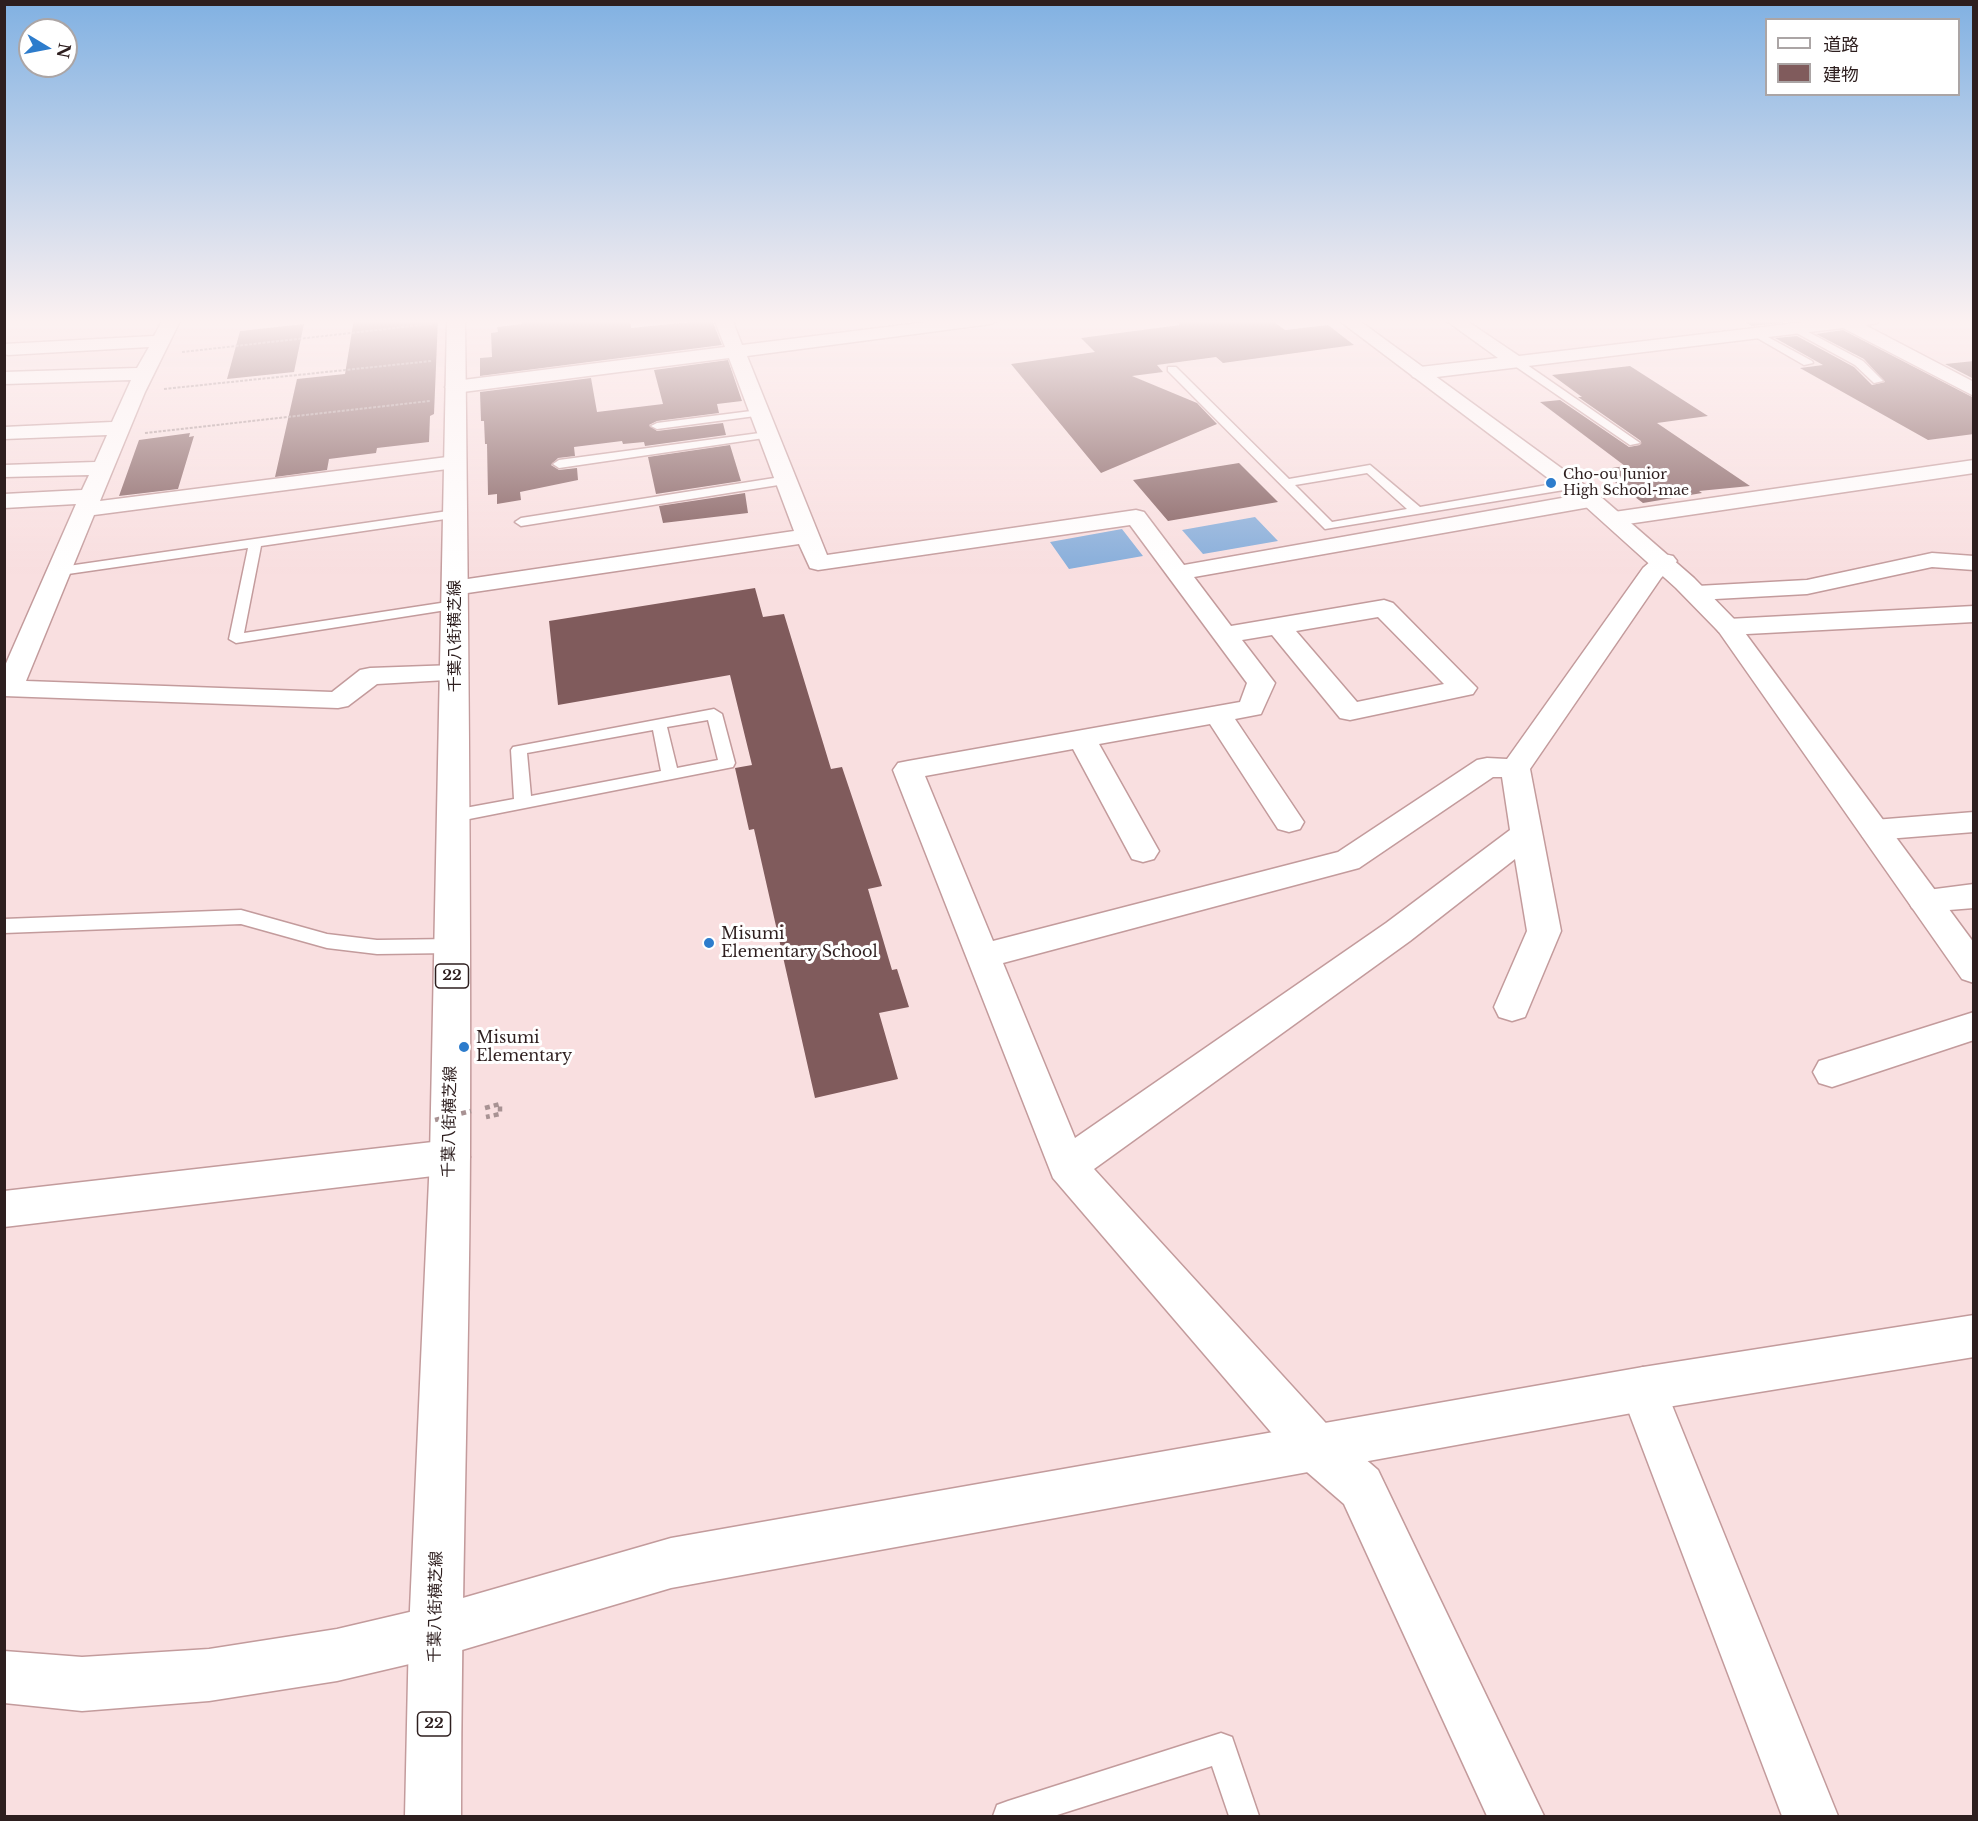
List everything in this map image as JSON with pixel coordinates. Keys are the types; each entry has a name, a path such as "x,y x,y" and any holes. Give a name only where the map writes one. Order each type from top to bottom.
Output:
{"street":[{"path":"131,404 9,689 338,700 370,676 455,673"},
{"name":"千葉八街横芝線","path":"433,1816 435,1632 450,1157 455,404"},
{"path":"756,404 818,563 1136,517 1262,683 1251,708 908,770 1067,1166 1317,1449 1361,1487 1516,1816"},
{"path":"1462,404 1580,492 1665,561 1728,627 1974,970"},
{"path":"4,433 118,432"},
{"path":"4,501 89,503 455,462"},
{"path":"1614,519 1974,466"},
{"path":"4,471 104,468"},
{"path":"1178,573 1580,492"},
{"path":"454,596 808,536"},
{"path":"1697,593 1807,587 1932,560 1974,562"},
{"path":"1512,1006 1544,931 1515,769 1652,573 1665,561"},
{"path":"1225,635 1278,626 1384,608 1463,688 1350,712 1278,626"},
{"path":"1728,627 1974,614"},
{"path":"1218,714 1289,822"},
{"path":"1082,739 1143,851"},
{"path":"983,956 1348,860 1486,766 1515,769"},
{"path":"1874,830 1974,822"},
{"path":"1067,1166 1398,932 1526,834"},
{"path":"1924,900 1974,896"},
{"path":"1832,1072 1974,1026"},
{"path":"4,1209 450,1157"},
{"path":"4,1677 82,1684 209,1675 337,1655 435,1632 671,1563 1643,1389 1974,1336"},
{"path":"1643,1389 1810,1816"}],"lane":[{"path":"1207,404 1329,526 1417,511 1580,492"},
{"path":"1577,404 1634,443"},
{"path":"657,426 759,413"},
{"path":"559,464 767,435"},
{"path":"1286,483 1370,469 1417,511"},
{"path":"521,522 787,480"},
{"path":"61,571 455,514"},
{"path":"255,543 236,639 454,596"},
{"path":"454,816 523,803 728,763 714,714 519,750 523,803"},
{"path":"659,724 670,774"},
{"path":"4,926 241,917 327,941 377,947 452,946"},
{"path":"1008,1816 1221,1748 1244,1816"}],"path":[{"path":"118,432 303,404"},
{"path":"435,1120 471,1111"}],"water":[{"path":"1255,517 1278,541 1203,554 1182,530"},
{"path":"1122,529 1143,556 1069,569 1050,542"}],"building":[{"path":"291,404 434,404 434,414 430,416 429,442 377,448 376,453 329,459 327,470 275,477"},
{"path":"480,404 596,404 597,412 663,404 717,404 719,413 657,421 649,425 657,431 723,423 726,435 645,446 644,442 623,444 622,441 574,447 575,456 558,458 551,465 559,470 577,468 578,480 520,492 521,500 497,504 497,494 488,495 487,444 485,444 484,421 481,421"},
{"path":"1044,404 1198,404 1217,424 1101,473"},
{"path":"1543,404 1566,404 1629,447 1640,445 1641,441 1588,404 1689,404 1708,416 1657,423 1750,486 1699,491 1702,493 1643,503 1599,470 1625,466"},
{"path":"1864,404 1974,404 1974,434 1928,440"},
{"path":"190,433 189,437 194,436 178,489 119,496 139,440"},
{"path":"730,445 741,481 656,494 648,457"},
{"path":"1239,463 1278,502 1168,521 1133,480"},
{"path":"745,493 748,513 663,523 659,506"},
{"path":"755,588 763,617 784,614 831,769 842,767 882,886 868,889 892,970 897,969 909,1007 879,1013 898,1079 815,1098 754,829 749,830 735,768 752,765 730,675 558,705 549,621"}],"place":[{"name":"Cho-ou Junior High School-mae","path":"1551,483"},
{"name":"Misumi Elementary School","path":"709,943"},
{"name":"Misumi Elementary","path":"464,1047"}]}
